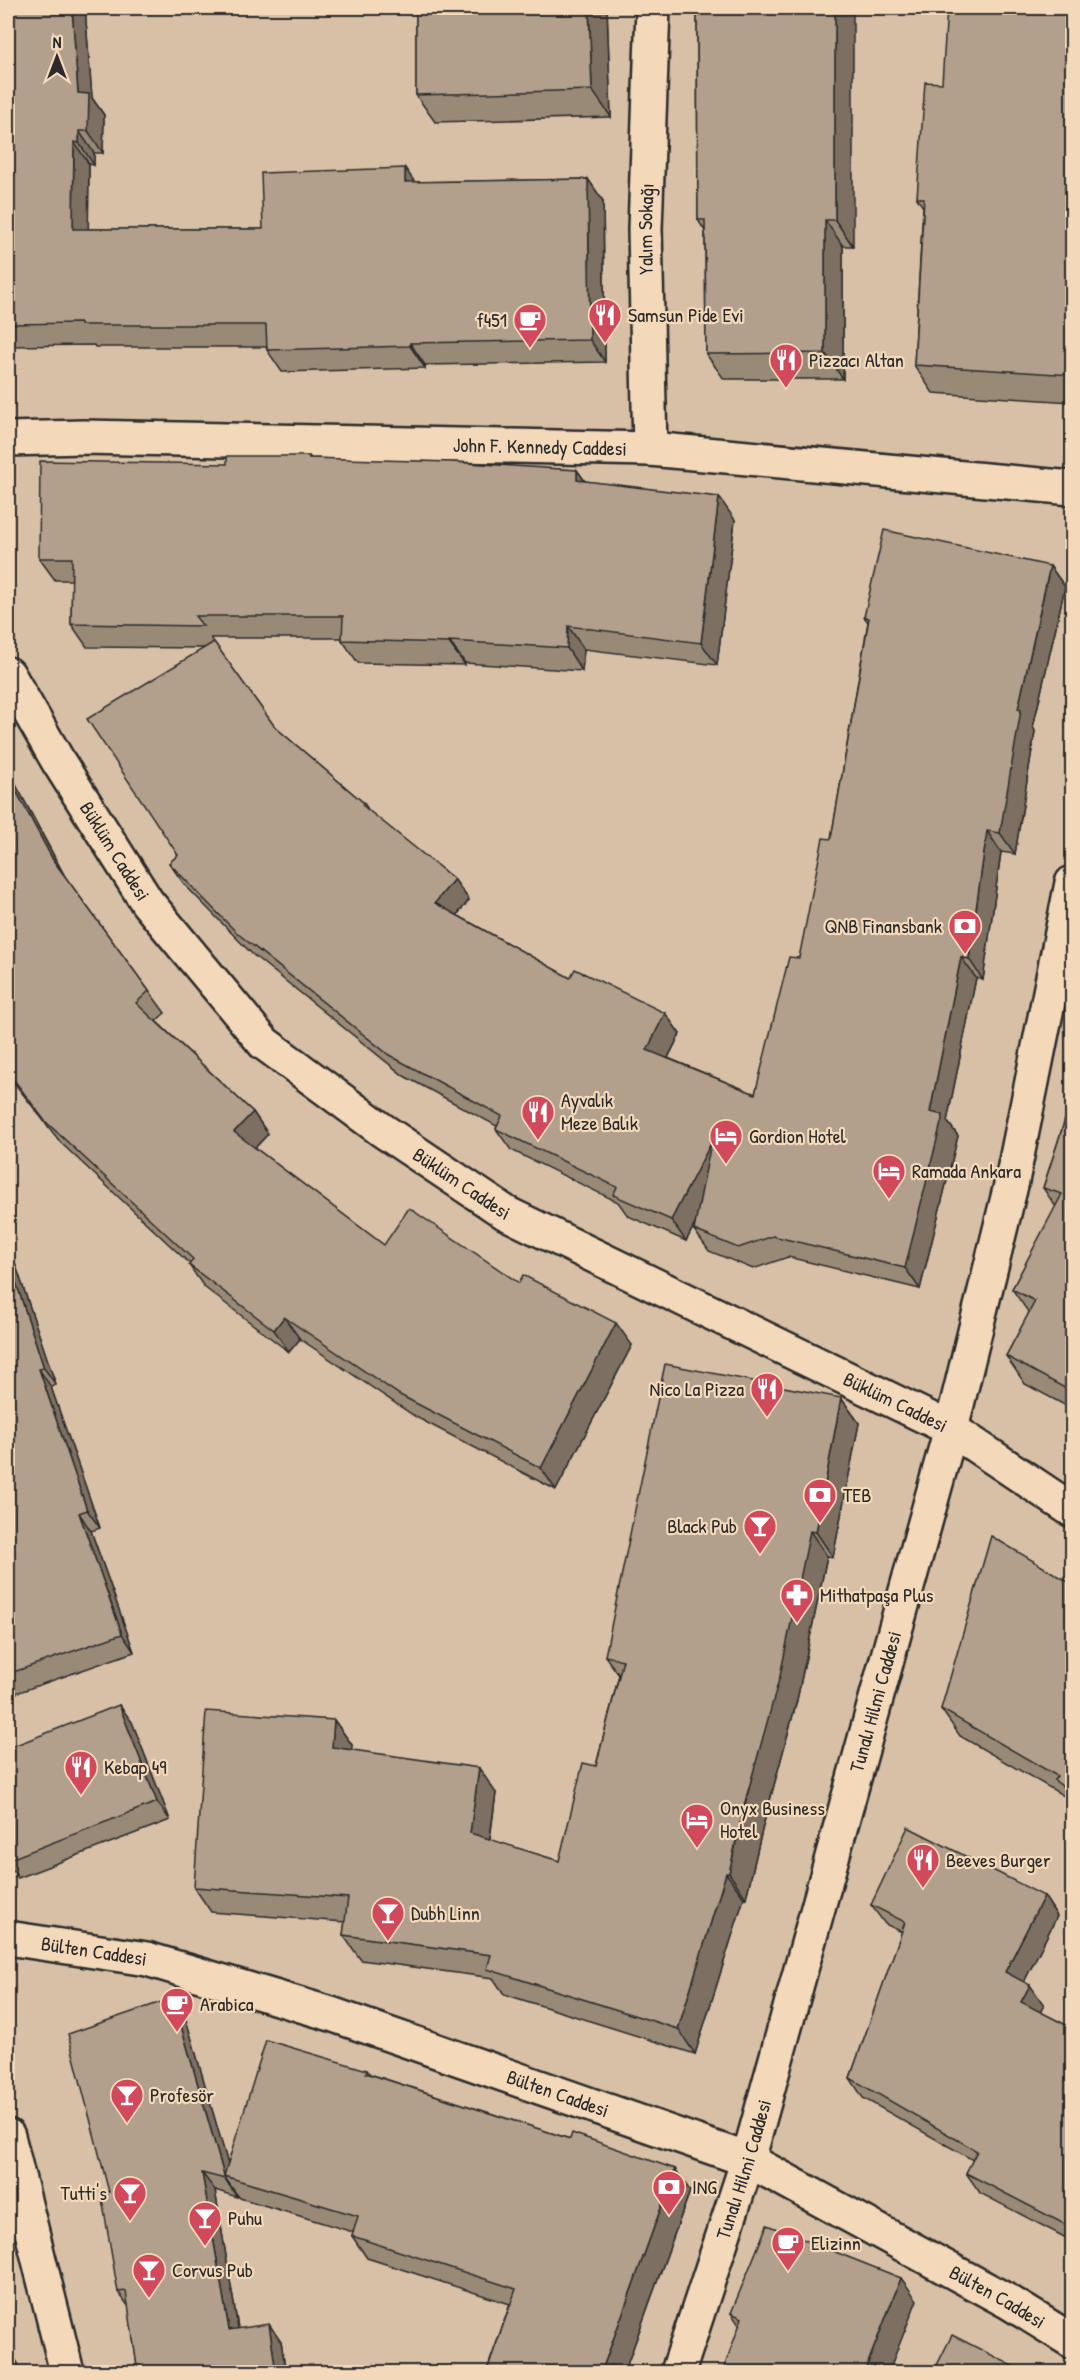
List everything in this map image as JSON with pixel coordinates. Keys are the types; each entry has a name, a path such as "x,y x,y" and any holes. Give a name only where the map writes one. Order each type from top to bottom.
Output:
{"street":[{"name":"Yalım Sokağı","path":"650,449 645,229 653,8"},
{"name":"John F. Kennedy Caddesi","path":"8,439 95,437 650,449 1072,488"},
{"name":"Büklüm Caddesi","path":"8,674 58,761 147,902 264,1043 382,1130 506,1214 951,1429 1072,1510"},
{"name":"Tunalı Hilmi Caddesi","path":"678,2373 748,2160 951,1429 1012,1181 1072,883"},
{"name":"Bülten Caddesi","path":"8,1938 147,1959 331,2014 748,2160 1009,2302 1072,2341"},
{"path":"8,2136 67,2373"}],"shaded area":[{"path":"8,8 1072,8 1072,2372 8,2372"}],"building":[{"path":"8,8 72,8 78,93 89,94 88,131 79,131 79,143 74,142 73,229 263,229 261,173 405,168 405,182 588,179 590,340 410,343 410,346 267,350 266,325 8,324"},
{"path":"416,8 589,8 592,90 416,95"},
{"path":"697,8 835,8 835,220 825,220 825,353 706,354 705,220 698,220"},
{"path":"947,8 1072,8 1072,375 914,365 924,198 917,198 925,82 942,83"},
{"path":"227,456 309,456 309,458 452,462 577,470 577,480 719,497 701,643 568,626 567,648 449,641 449,643 342,640 343,616 195,616 203,626 71,624 72,558 39,558 40,461 227,464"},
{"path":"884,530 1050,566 1018,709 1021,710 1000,833 987,831 969,959 961,957 930,1112 943,1115 905,1268 773,1236 738,1248 694,1230 711,1143 671,1220 613,1195 617,1187 496,1129 502,1116 389,1055 237,933 169,863 178,855 87,719 214,642 275,727 364,803 362,805 454,879 435,903 570,978 575,969 665,1013 647,1050 755,1094 789,957 799,958 823,838 831,839 869,618 864,617"},
{"path":"8,776 53,860 149,991 136,1003 253,1112 234,1132 384,1245 409,1208 519,1283 523,1275 616,1323 541,1468 400,1395 284,1317 274,1330 189,1265 193,1259 45,1121 8,1072"},
{"path":"1072,1098 1072,1392 1006,1356 1035,1301 1012,1289 1062,1194 1043,1188"},
{"path":"8,1258 44,1368 39,1369 87,1510 79,1513 122,1634 8,1674"},
{"path":"665,1364 841,1398 816,1532 810,1531 780,1676 745,1802 729,1873 726,1873 678,2029 487,1969 491,1955 343,1935 348,1898 194,1887 206,1711 334,1720 332,1747 479,1768 470,1833 559,1861 583,1763 596,1766 623,1660 605,1656"},
{"path":"991,1536 1072,1584 1072,1793 1054,1780 1057,1776 941,1709"},
{"path":"119,1705 157,1802 8,1860 8,1748"},
{"path":"908,1827 1044,1896 1005,1972 1030,1985 1021,2002 1072,2028 1072,2228 966,2173 977,2151 850,2078 905,1922 871,1905"},
{"path":"173,1998 225,2179 202,2173 229,2330 269,2324 276,2373 138,2373 126,2291 118,2292 101,2193 109,2192 68,2034"},
{"path":"266,2040 367,2070 366,2073 570,2139 572,2133 675,2169 601,2373 486,2373 516,2289 352,2236 358,2216 224,2176"},
{"path":"767,2225 901,2278 864,2373 722,2373 742,2318 731,2313"},
{"path":"952,2335 1027,2373 933,2373"},
{"path":"8,2355 11,2373 8,2373"}],"place":[{"name":"Samsun Pide Evi","path":"605,344"},
{"name":"f451","path":"530,349"},
{"name":"Pizzacı Altan","path":"786,389"},
{"name":"QNB Finansbank","path":"965,955"},
{"name":"Ayvalık Meze Balık","path":"538,1141"},
{"name":"Gordion Hotel","path":"726,1165"},
{"name":"Ramada Ankara","path":"889,1200"},
{"name":"Nico La Pizza","path":"767,1418"},
{"name":"TEB","path":"820,1524"},
{"name":"Black Pub","path":"760,1555"},
{"name":"Mithatpaşa Plus","path":"797,1624"},
{"name":"Kebap 49","path":"81,1796"},
{"name":"Onyx Business Hotel","path":"697,1849"},
{"name":"Beeves Burger","path":"923,1889"},
{"name":"Dubh Linn","path":"388,1942"},
{"name":"Arabica","path":"177,2033"},
{"name":"Profesör","path":"127,2124"},
{"name":"ING","path":"669,2216"},
{"name":"Tutti's","path":"130,2222"},
{"name":"Puhu","path":"205,2247"},
{"name":"Elizinn","path":"788,2272"},
{"name":"Corvus Pub","path":"149,2299"}]}
